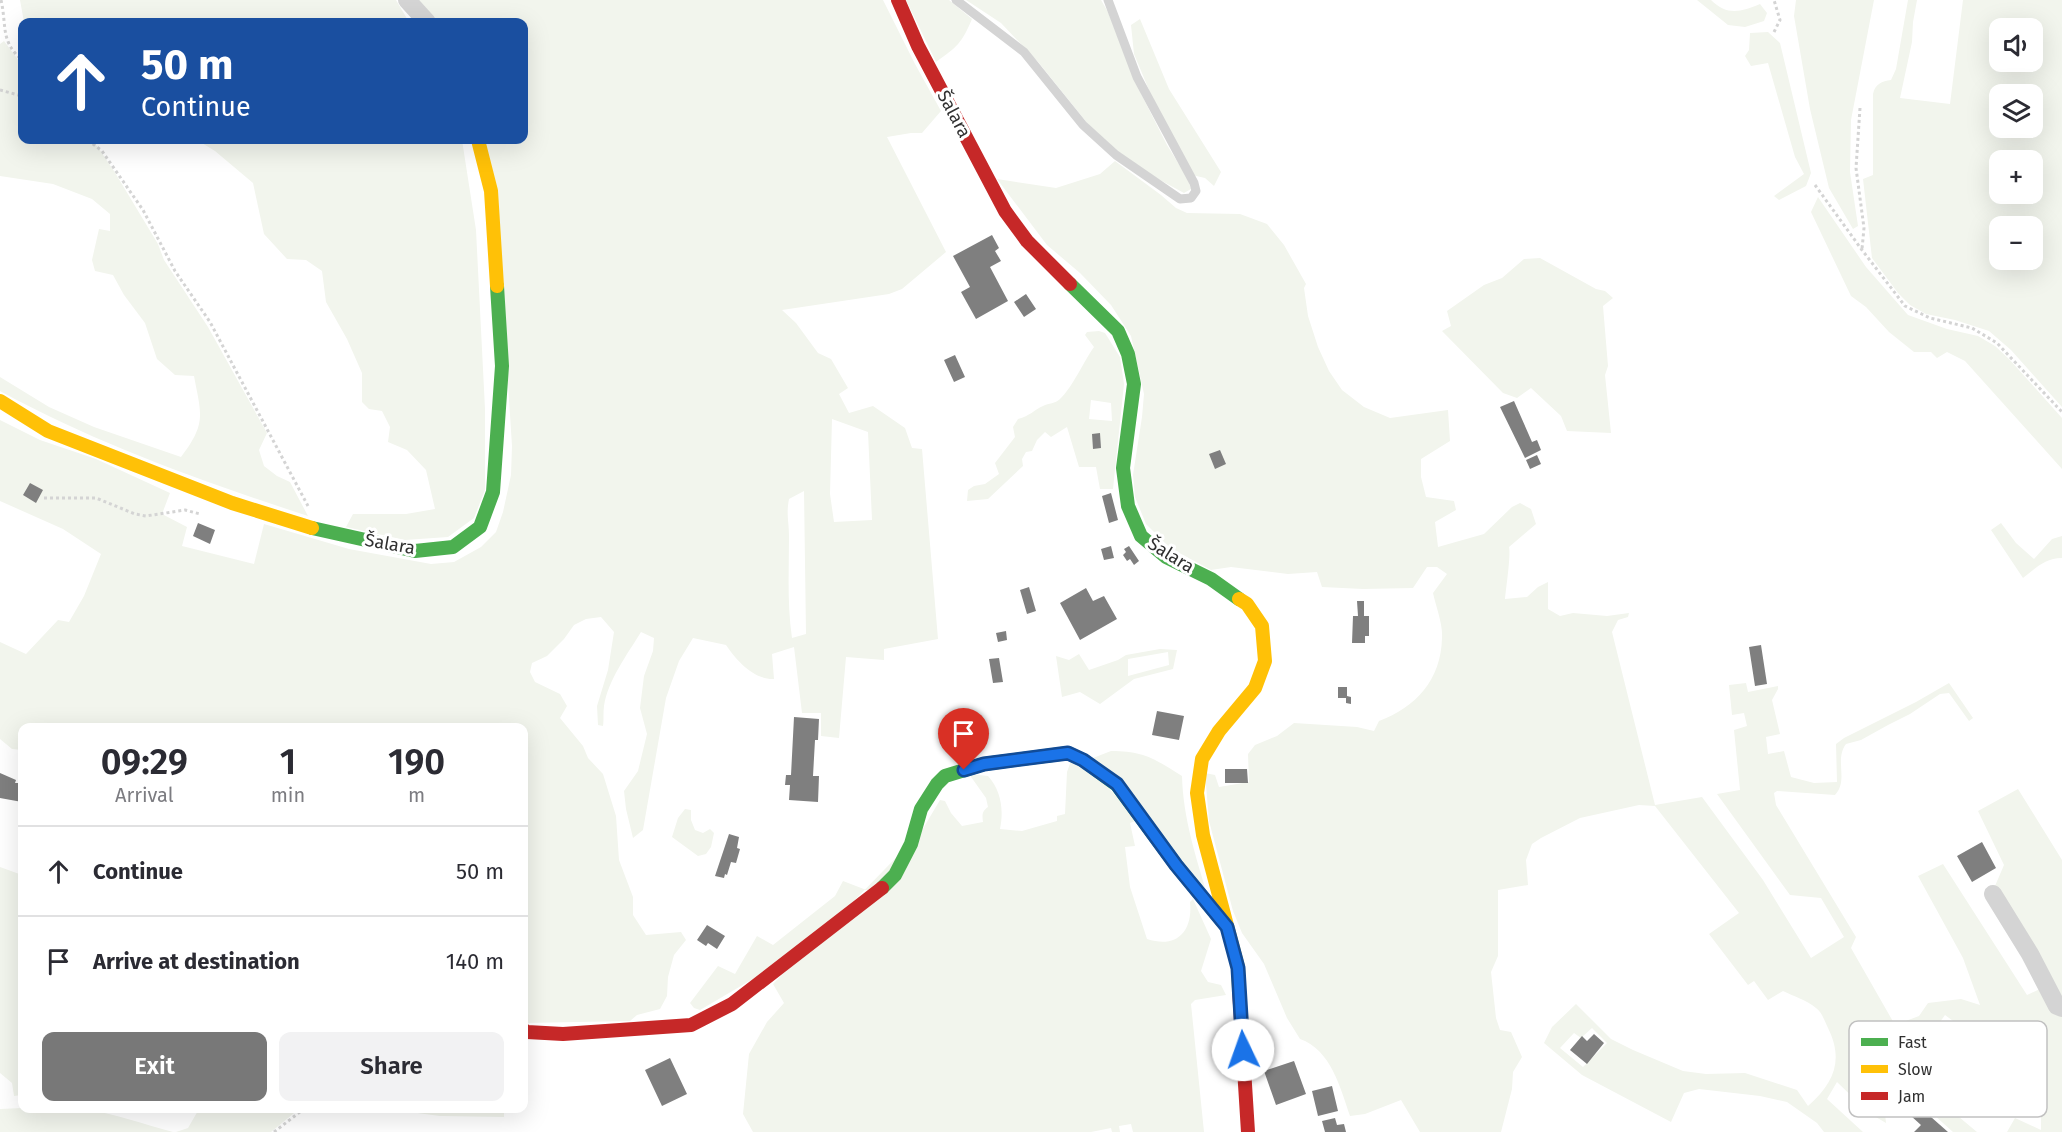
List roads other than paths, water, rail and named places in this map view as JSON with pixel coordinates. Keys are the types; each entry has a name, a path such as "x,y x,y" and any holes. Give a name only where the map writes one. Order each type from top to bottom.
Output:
{"street":[{"path":"407,0 423,18"},
{"name":"Šalara","path":"898,0 918,46 1005,211 1027,241 1118,331 1125,346 1134,384 1123,468 1128,506 1141,536 1167,556 1211,579 1246,604 1262,626 1265,661 1255,688 1219,731 1202,759 1197,793 1203,835 1238,968 1248,1132"},
{"name":"Šalara","path":"0,401 48,431 232,503 330,533 415,551 453,547 480,527 493,492 502,366 491,191 478,144"},
{"path":"528,1032 563,1034 691,1025 732,1004 873,896 895,875 911,844 921,809 937,784 945,776 984,764 1068,753 1083,760 1117,784 1176,865 1227,927"},
{"path":"1993,894 2030,954 2057,1006 2062,1008"}],"lane":[{"path":"956,0 1024,52 1083,125 1116,155 1180,199 1191,198 1196,191 1194,183 1137,77 1108,0"}]}
